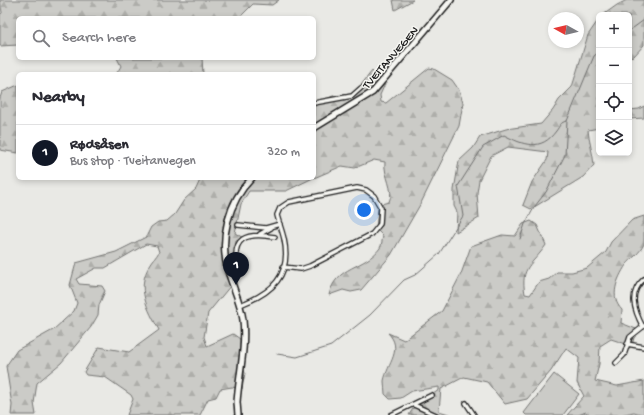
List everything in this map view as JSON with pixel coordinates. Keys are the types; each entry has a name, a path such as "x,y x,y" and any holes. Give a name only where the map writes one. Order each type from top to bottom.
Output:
{"main road":[{"name":"TVEITANVEGEN","path":"316,127 374,92 451,0"},
{"path":"238,415 237,402 243,331 240,305 226,262 225,237 230,214 235,201 251,180"}],"street":[{"path":"316,103 352,96 361,88"},
{"path":"240,305 266,294 276,284 284,267 285,245 277,215 280,208 285,204 351,188 370,192 378,201 381,208 380,224 372,234 310,266 300,269 284,267"},
{"path":"238,225 255,228 280,224"},
{"path":"238,270 235,255 237,245 245,237 260,234 272,226"},
{"path":"260,234 275,237"},
{"path":"616,363 624,355 630,337 644,327 636,312 633,298 635,290 644,279"},
{"path":"627,344 644,347"},
{"path":"391,415 432,395"},
{"path":"466,403 474,415"},
{"path":"414,405 436,415"}],"green space":[{"path":"0,0 279,0 272,5 253,4 241,16 16,16 16,45 0,46 0,15 2,13"},
{"path":"393,0 413,0 395,10"},
{"path":"627,0 644,0 644,45 634,56 632,56 632,12 607,12"},
{"path":"596,23 596,129 588,130 594,165 583,177 531,209 523,205 532,182 547,160 548,152 508,147 491,156 479,180 477,193 479,218 456,232 457,212 454,206 454,190 459,161 473,148 480,137 506,129 541,124 559,100 572,87 588,35"},
{"path":"118,60 202,60 203,72 118,72 121,66"},
{"path":"429,68 434,69 452,80 459,90 463,103 459,126 421,203 391,255 361,290 351,292 343,290 329,295 333,285 344,272 367,260 380,248 383,236 376,228 378,209 381,204 389,202 391,193 385,162 374,160 355,168 342,166 316,177 316,103 333,96 351,94 357,90 372,71 385,84 380,95 381,102 386,103"},
{"path":"16,86 16,153 0,150 0,98 2,92"},
{"path":"644,106 644,118 632,119 632,110 639,109"},
{"path":"200,180 309,180 286,191 249,191 241,204 235,233 245,239 236,241 231,285 208,313 204,337 207,346 233,334 240,339 240,356 245,373 242,389 232,387 220,389 216,397 208,399 200,415 127,415 133,399 131,395 105,377 86,375 84,372 99,347 129,352 159,330 147,307 143,290 146,274 151,263 159,252 157,246 146,244 105,268 96,268 76,279 79,284 102,286 105,291 99,305 98,315 91,327 61,363 37,383 34,403 36,415 11,415 12,405 6,366 17,350 53,330 74,311 77,303 70,285 76,263 116,252 146,237 151,227 158,222 167,221 175,214 184,200 196,189"},
{"path":"644,216 644,244 623,270 617,282 615,294 618,305 622,310 621,323 636,329 632,346 611,339 600,346 599,364 595,381 617,386 644,381 644,415 634,412 620,415 589,415 586,412 578,415 567,415 584,396 577,383 579,358 566,348 551,371 527,399 505,404 487,382 464,377 441,389 439,411 452,415 409,415 414,407 439,390 439,387 412,391 401,398 390,399 385,394 384,381 395,351 393,339 388,333 404,340 442,311 461,274 471,246 502,235 515,236 523,224 531,221 537,225 546,245 528,267 524,277 525,294 530,295 539,282 549,279 557,272 572,272 587,268 606,252 611,242 632,220"},
{"path":"554,374 579,394 563,415 526,415 524,413"}],"waterway":[{"path":"632,29 644,20"},
{"path":"520,239 525,224 535,206 546,192 565,155 567,121 596,54"},
{"path":"277,354 297,357 331,346 370,315 404,280 415,275 439,254 463,216 458,186 483,147 504,135 525,144 538,144 550,138 561,123 567,121"}],"place":[{"name":"Rødsåsen","path":"236,285"}]}
